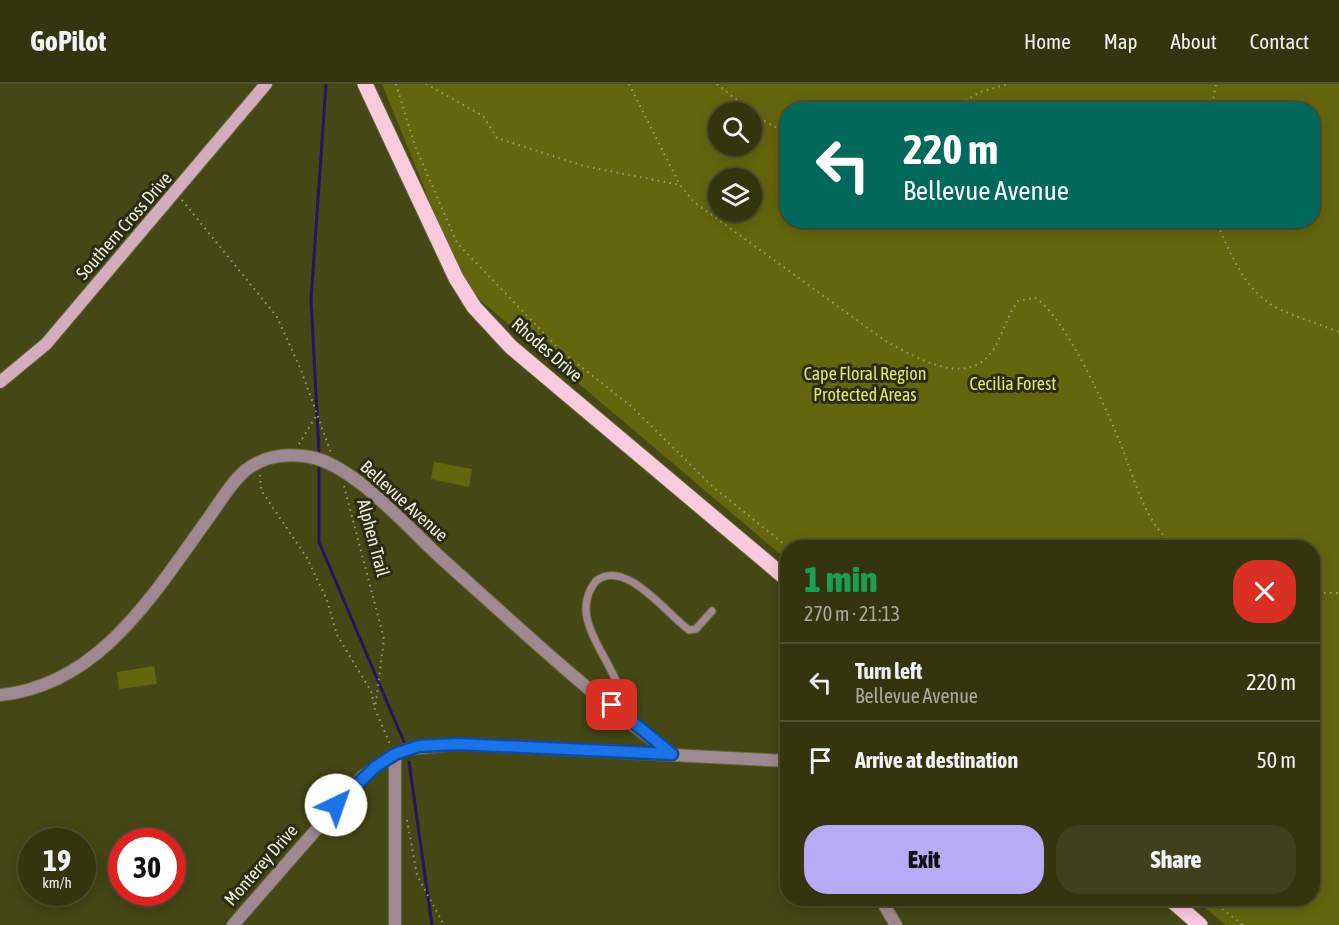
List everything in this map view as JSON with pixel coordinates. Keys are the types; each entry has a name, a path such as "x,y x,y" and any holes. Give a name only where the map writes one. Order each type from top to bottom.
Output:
{"main road":[{"name":"Rhodes Drive","path":"365,84 449,266 488,323 506,342 780,573"},
{"path":"1178,906 1200,925"}],"street":[{"name":"Southern Cross Drive","path":"0,382 46,344 177,193 266,84"},
{"name":"Bellevue Avenue","path":"0,695 31,688 58,677 101,652 116,638 152,595 238,478 262,461 285,455 323,459 357,481 507,616 672,754"},
{"name":"Monterey Drive","path":"233,925 351,788 375,767 395,754 419,746 458,744 780,761"},
{"path":"395,754 395,925"},
{"path":"885,906 896,925"}],"lane":[{"path":"628,719 617,682 586,619 586,600 592,586 607,575 622,575 692,630 711,611"}],"path":[{"path":"396,84 415,146 457,243 561,351 631,406 713,487 780,541"},
{"path":"426,84 483,116 496,138 584,166 680,185"},
{"path":"629,84 680,185 694,201 887,342 945,367 960,370 975,367 988,357 1018,302 1026,298 1041,301 1059,323 1080,360 1151,519 1168,540"},
{"path":"717,84 759,118 780,130"},
{"path":"963,102 980,92 1008,84"},
{"path":"1213,102 1216,84"},
{"name":"Alphen Trail","path":"177,193 277,317 301,370 352,509 384,639 375,709"},
{"path":"1219,228 1247,282 1260,297 1278,309 1339,332"},
{"path":"285,455 301,442 316,416"},
{"path":"260,472 261,490 307,558 327,600 337,635 371,691 375,709 395,754"},
{"path":"1320,593 1339,593"},
{"path":"407,820 417,875 444,925"},
{"path":"1218,906 1243,925"}],"green space":[{"name":"Cape Floral Region Protected Areas","path":"382,84 1339,84 1339,925 1226,925 1203,906 1320,906 1320,540 780,540 780,554 481,301 458,271"},
{"path":"434,462 472,469 469,487 431,479"},
{"path":"154,666 157,684 119,689 117,672"}],"waterway":[{"path":"319,451 311,300 326,84"},
{"path":"319,466 319,542 404,742"},
{"path":"409,762 432,925"}],"route":[{"path":"336,805 363,776 395,754 432,744 672,754 612,705"}],"park label":[{"name":"Cecilia Forest","path":"1013,384"}]}
